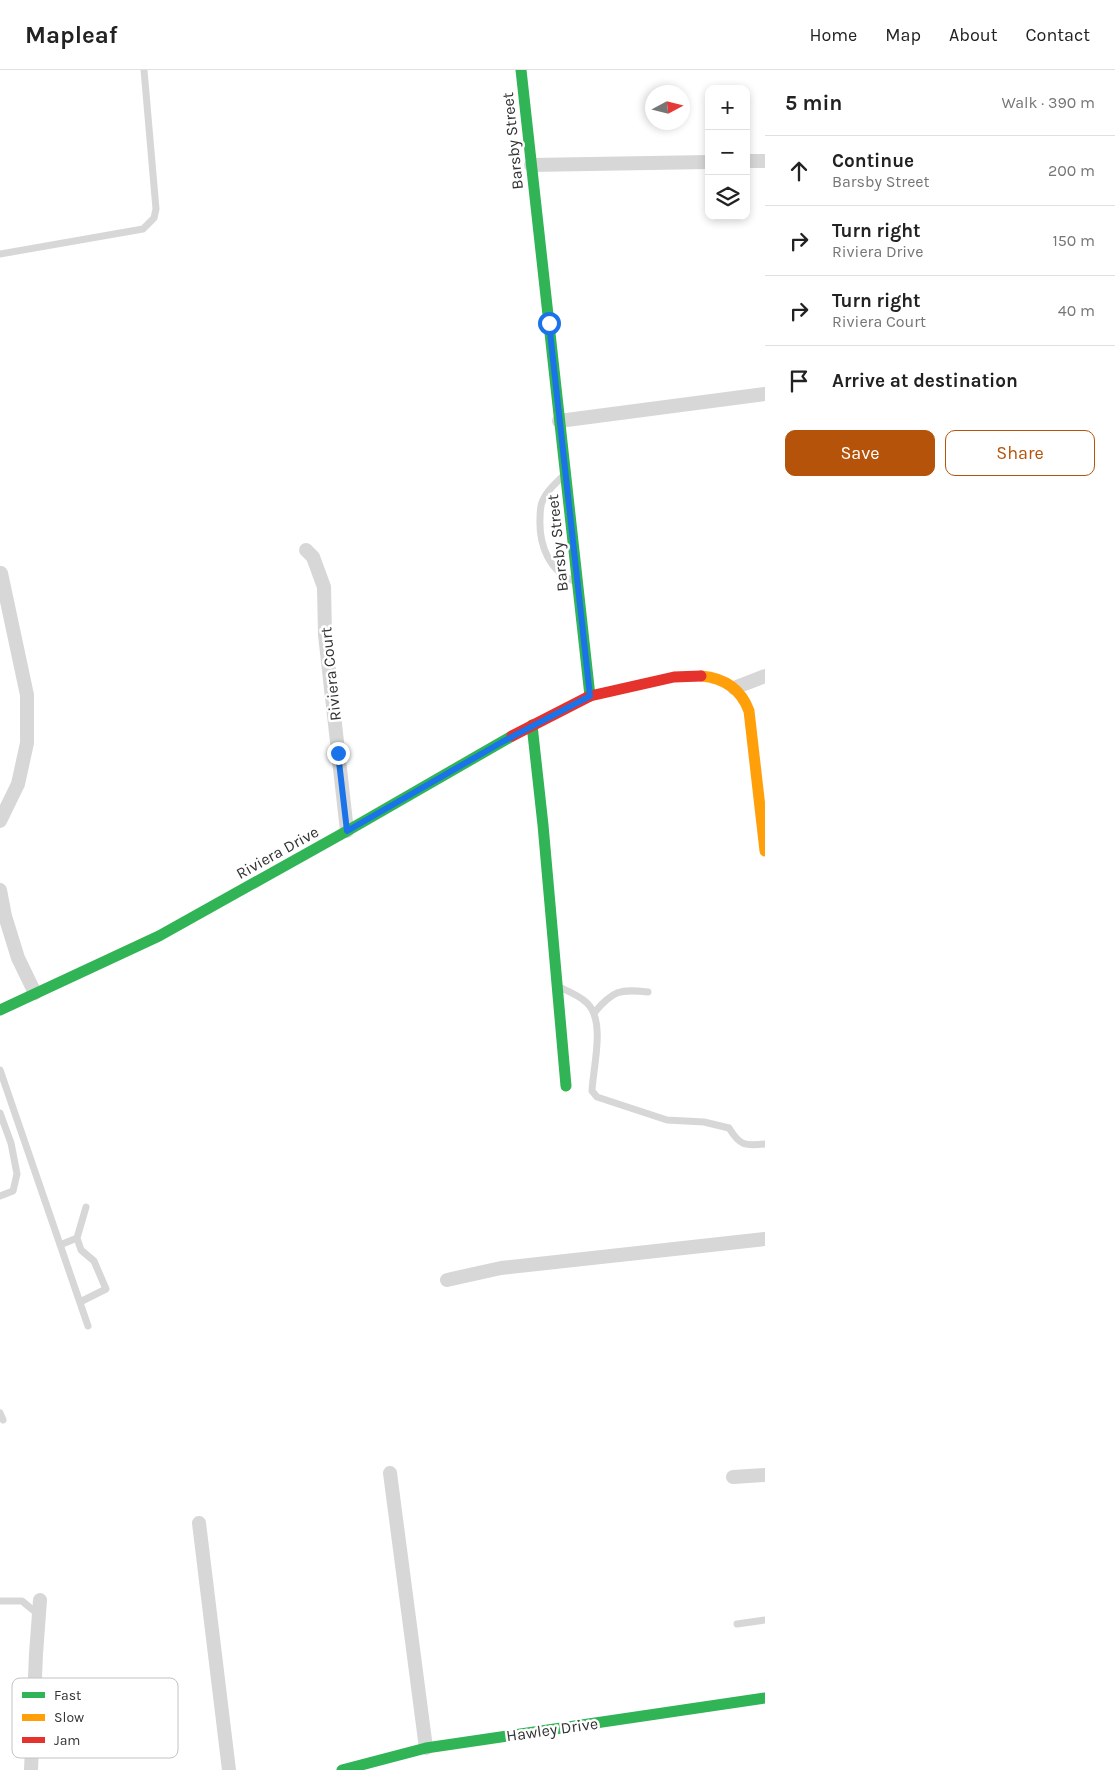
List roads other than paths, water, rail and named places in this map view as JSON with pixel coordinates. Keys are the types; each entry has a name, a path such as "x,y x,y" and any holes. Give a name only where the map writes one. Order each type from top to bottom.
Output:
{"street":[{"name":"Barsby Street","path":"521,70 590,696"},
{"path":"750,161 765,161"},
{"path":"531,165 705,162"},
{"path":"559,421 765,394"},
{"name":"Riviera Court","path":"306,550 313,557 324,587 324,635 347,831"},
{"path":"0,821 18,784 27,743 28,695 1,573"},
{"path":"590,696 674,677 695,675 713,677 734,688 744,698 749,711 765,852"},
{"path":"734,688 765,676"},
{"name":"Riviera Drive","path":"0,1010 159,936 532,725 590,696"},
{"path":"532,725 543,824 566,1086"},
{"path":"0,890 5,916 18,958 35,993"},
{"path":"447,1280 501,1268 765,1239"},
{"path":"390,1473 426,1748"},
{"path":"734,1478 765,1475"},
{"path":"199,1523 229,1770"},
{"path":"36,1678 40,1600"},
{"name":"Hawley Drive","path":"342,1770 387,1761 426,1748 765,1698"}],"lane":[{"path":"0,254 143,229 154,218 156,209 144,70"},
{"path":"565,474 548,490 541,502 540,537 546,553 557,571 566,578 577,582"},
{"path":"556,986 586,1002 594,1013 597,1044 592,1091 597,1098 667,1120 704,1122 729,1128 736,1140 746,1146 765,1144"},
{"path":"594,1013 614,993 628,990 648,992"},
{"path":"0,1070 88,1326"},
{"path":"0,1113 11,1143 17,1174 13,1191 0,1196"},
{"path":"80,1302 106,1289 94,1261 82,1250 77,1238 86,1207"},
{"path":"60,1246 77,1238"},
{"path":"0,1601 22,1601 39,1616"},
{"path":"737,1624 765,1620"}]}
